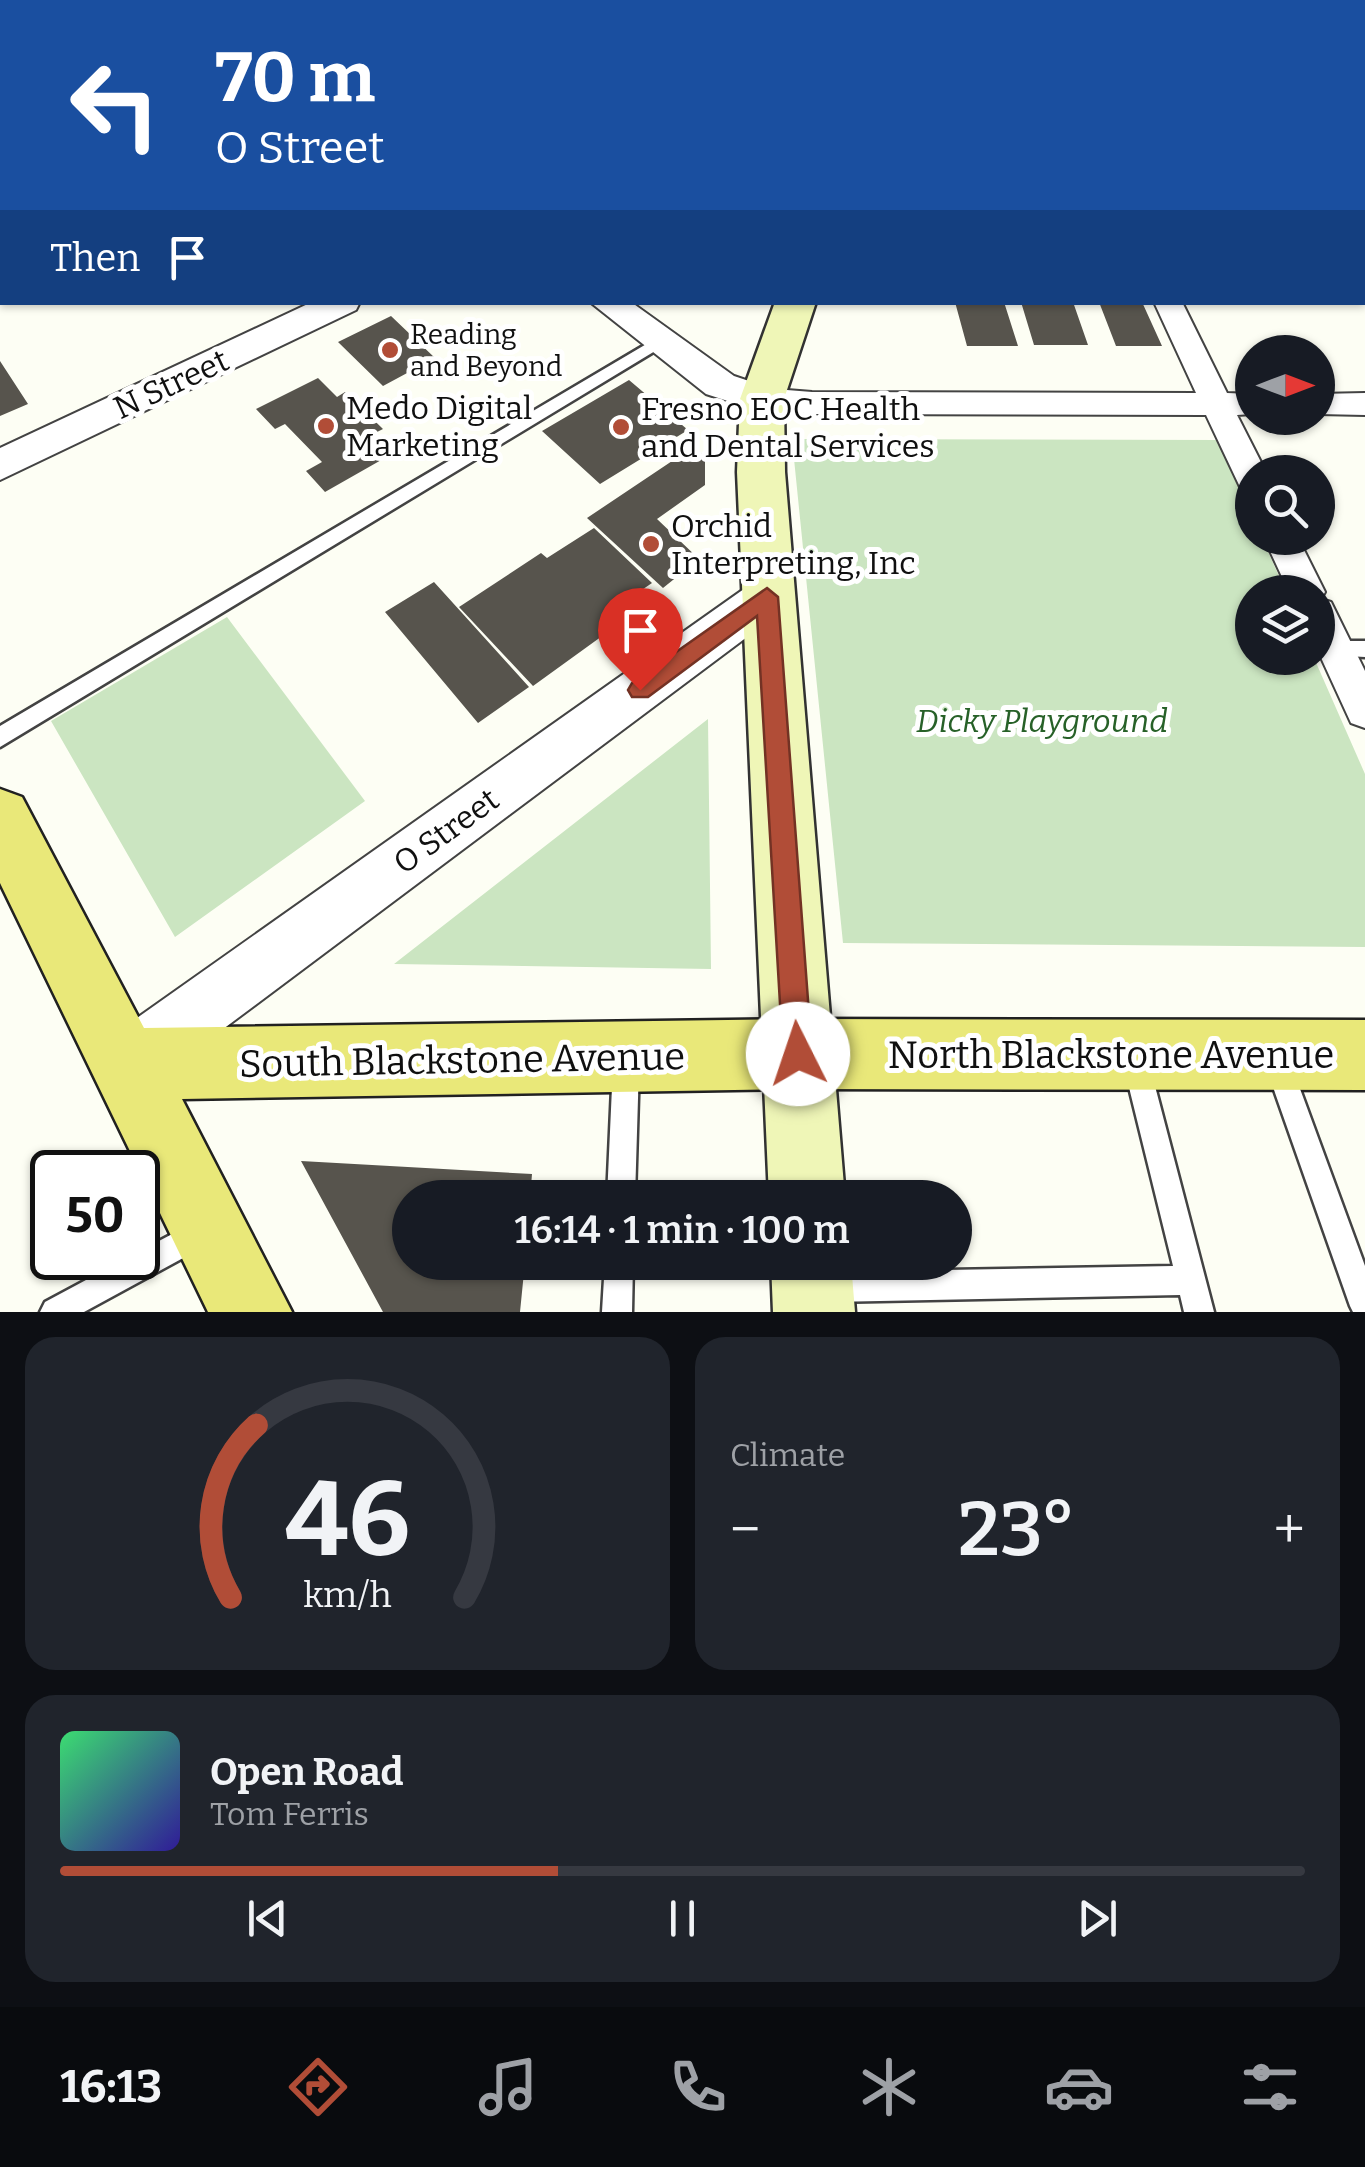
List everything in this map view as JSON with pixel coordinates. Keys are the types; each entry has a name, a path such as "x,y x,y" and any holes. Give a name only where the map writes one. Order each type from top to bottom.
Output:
{"main road":[{"path":"795,305 762,399 767,597 806,1180"},
{"path":"0,818 250,1312"},
{"name":"North Blackstone Avenue","path":"798,1054 1365,1055"},
{"name":"South Blackstone Avenue","path":"126,1064 798,1054"}],"street":[{"name":"N Street","path":"0,465 336,305"},
{"path":"611,305 720,385 762,399 831,403 1235,404"},
{"path":"1169,305 1241,455"},
{"path":"1335,404 1365,404"},
{"name":"O Street","path":"126,1064 767,597"},
{"path":"1350,649 1365,711"}],"lane":[{"path":"0,738 660,341"},
{"path":"1134,1056 1199,1312"},
{"path":"1275,1056 1365,1306"},
{"path":"622,1180 626,1058"},
{"path":"55,1312 208,1229"},
{"path":"617,1312 618,1280"},
{"path":"813,1287 1191,1280"}],"green space":[{"name":"Dicky Playground","path":"792,439 1219,440 1235,477 1235,555 1270,555 1278,575 1235,575 1235,675 1321,675 1365,774 1365,947 843,943"},
{"path":"227,617 365,801 175,937 51,721"},
{"path":"708,719 711,969 394,964"}],"building":[{"path":"956,305 1005,305 1018,346 967,346"},
{"path":"1022,305 1074,305 1088,345 1034,345"},
{"path":"1100,305 1143,305 1162,346 1116,346"},
{"path":"391,316 435,358 383,386 338,342"},
{"path":"0,361 28,404 0,416"},
{"path":"318,378 337,397 345,392 383,429 363,439 383,459 325,492 306,471 322,462 285,424 275,429 256,409"},
{"path":"629,380 688,430 600,484 542,431"},
{"path":"693,447 705,456 705,485 657,519 699,559 663,588 587,518"},
{"path":"594,528 652,583 605,615 616,626 533,686 459,607 541,553 547,558"},
{"path":"434,582 529,687 478,723 385,612"},
{"path":"301,1161 532,1174 532,1180 392,1180 392,1280 523,1280 520,1312 383,1312"}],"place":[{"name":"Reading and Beyond","path":"390,350"},
{"name":"Medo Digital Marketing","path":"326,426"},
{"name":"Fresno EOC Health and Dental Services","path":"621,427"},
{"name":"Orchid Interpreting, Inc","path":"651,544"}],"route":[{"path":"640,690 767,597 798,1054"}]}
